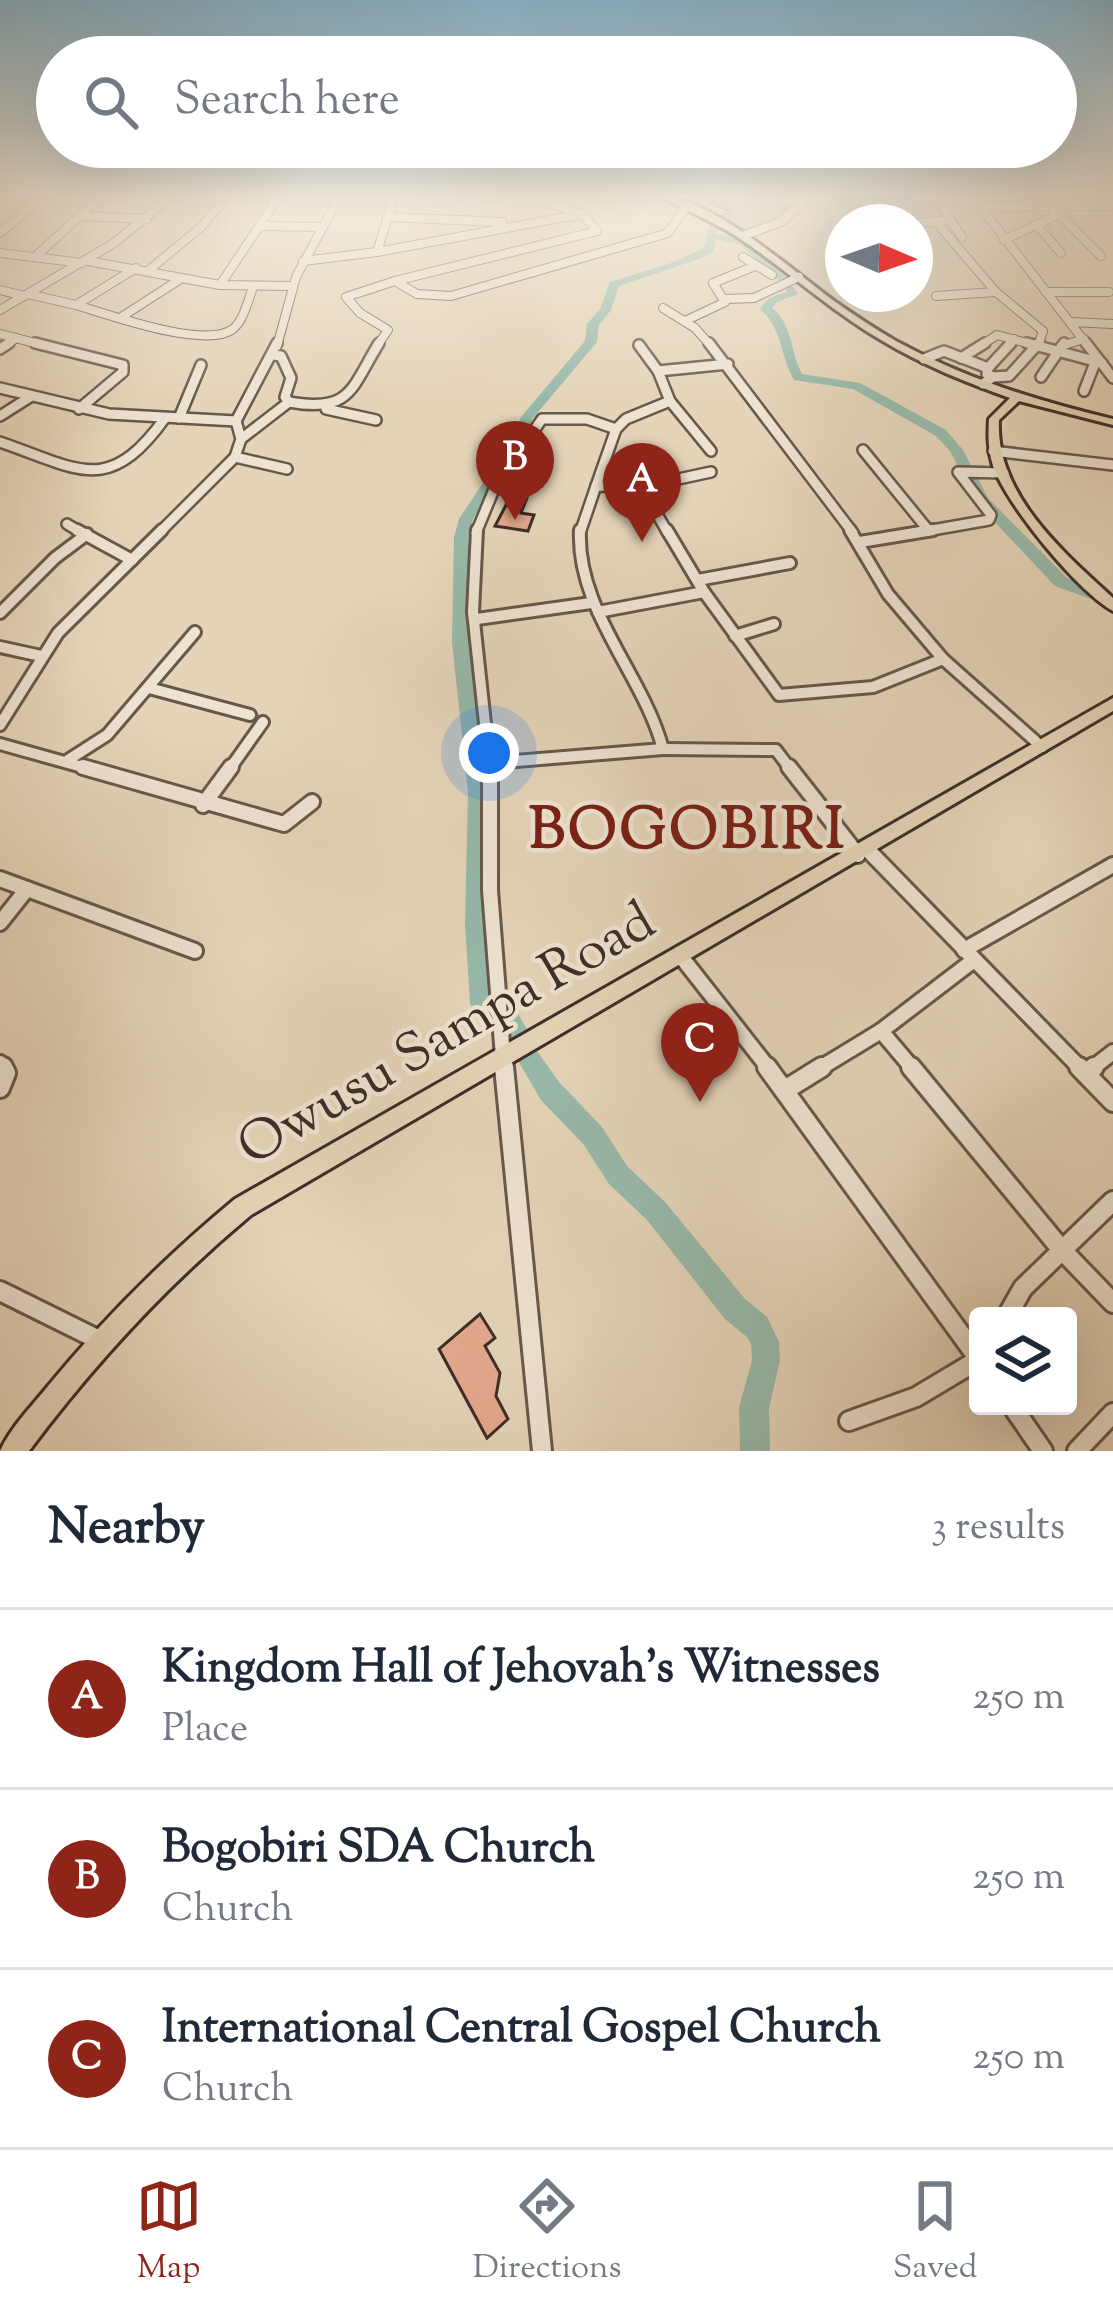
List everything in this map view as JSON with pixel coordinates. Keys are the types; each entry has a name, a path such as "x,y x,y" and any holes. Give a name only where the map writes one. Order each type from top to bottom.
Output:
{"main road":[{"path":"784,265 860,323 924,359 989,379 1017,397 1113,422"},
{"path":"989,379 1002,408"},
{"path":"1017,397 1002,408 991,430 993,451 1049,545 1113,606"},
{"path":"1002,408 1054,408"},
{"name":"Owusu Sampa Road","path":"13,1451 102,1342 202,1240 243,1207 1111,709"}],"street":[{"path":"0,310 80,265"},
{"path":"108,265 220,285 292,286"},
{"path":"149,270 155,265"},
{"path":"220,285 234,265"},
{"path":"0,725 41,656 235,458 241,439 236,422 274,355 301,265"},
{"path":"314,405 350,398 370,354 388,330 360,313 346,297 449,265"},
{"path":"394,281 426,296 468,292 560,265"},
{"path":"924,359 942,351 961,358 989,379 1009,376 1038,347 1042,329 996,292 973,265"},
{"path":"1024,265 1113,378"},
{"path":"726,299 713,284 755,266 772,275"},
{"path":"76,305 136,268"},
{"path":"686,321 726,299 754,298 800,277"},
{"path":"123,316 182,278"},
{"path":"0,290 219,336 236,326 253,287"},
{"path":"936,296 996,292"},
{"path":"1046,292 1109,292"},
{"path":"663,308 686,321 728,364 752,406 860,542 888,594 943,659 1042,747"},
{"path":"1070,322 1113,324"},
{"path":"0,334 125,367 79,409"},
{"path":"961,358 997,334 1099,363"},
{"path":"0,349 16,338"},
{"path":"1041,377 1066,341 1084,339"},
{"path":"989,379 999,355 1014,340"},
{"path":"639,346 658,371 670,401 711,451"},
{"path":"978,348 999,355"},
{"path":"274,355 281,356 291,378 285,397 289,402 376,420"},
{"path":"1084,391 1099,363"},
{"path":"179,418 201,364"},
{"path":"658,371 728,364"},
{"path":"0,388 79,409 236,422"},
{"path":"0,416 30,397"},
{"path":"663,749 654,713 595,608 579,559 584,511 616,429 626,419 670,401"},
{"path":"241,439 289,402"},
{"path":"542,1451 501,1057 490,892 490,763 472,569 477,526 490,495 535,425 550,417 593,420 616,429"},
{"path":"0,442 40,454 74,472 115,468 136,457 165,418"},
{"path":"863,450 929,531"},
{"path":"993,451 1113,465"},
{"path":"235,458 287,469"},
{"path":"596,486 640,487 711,472"},
{"path":"860,542 991,517 959,478 961,472 1004,472"},
{"path":"640,487 734,636 779,695 873,687 943,659"},
{"path":"67,524 131,560"},
{"path":"0,613 55,558 87,534"},
{"path":"477,619 595,608 790,563"},
{"path":"734,636 774,623"},
{"path":"68,760 107,735 195,632"},
{"path":"0,647 41,656"},
{"path":"149,688 256,718 203,806"},
{"path":"0,744 68,760 203,806 284,824 312,802"},
{"path":"490,763 663,749 776,750 862,852 1113,1102"},
{"path":"785,1090 881,1030 969,955 1113,865"},
{"path":"0,879 195,951"},
{"path":"0,923 27,889"},
{"path":"679,954 785,1090 969,1346"},
{"path":"881,1030 1061,1249 1113,1303"},
{"path":"1086,1074 1113,1052"},
{"path":"0,1063 6,1073 0,1088"},
{"path":"1012,1307 1023,1288 1113,1201"},
{"path":"0,1291 102,1342"},
{"path":"849,1421 895,1410 945,1385 969,1366"},
{"path":"1077,1451 1113,1413"},
{"path":"1018,1415 1043,1451"}],"building":[{"path":"515,488 530,490 521,513 534,515 528,531 495,526"},
{"path":"480,1314 495,1338 485,1346 500,1373 496,1396 508,1419 487,1438 439,1349"}],"waterway":[{"path":"481,1003 476,950 477,775 460,627 461,537 466,519 515,445 527,417 591,342 593,324 605,310 614,284 676,265"},
{"path":"766,265 784,281"},
{"path":"787,285 793,294 773,300 766,309 780,320 798,377 856,386 941,433 956,450 982,500 1061,582 1091,594"},
{"path":"507,1017 516,1031"},
{"path":"529,1059 550,1091 593,1136 618,1175 656,1211 735,1309 757,1327 765,1342 766,1360 754,1408 755,1451"}],"place":[{"name":"Bogobiri SDA Church","path":"515,520"},
{"name":"Kingdom Hall of Jehovah's Witnesses","path":"642,542"},
{"name":"International Central Gospel Church","path":"700,1102"}],"district":[{"name":"BOGOBIRI","path":"688,833"}]}
